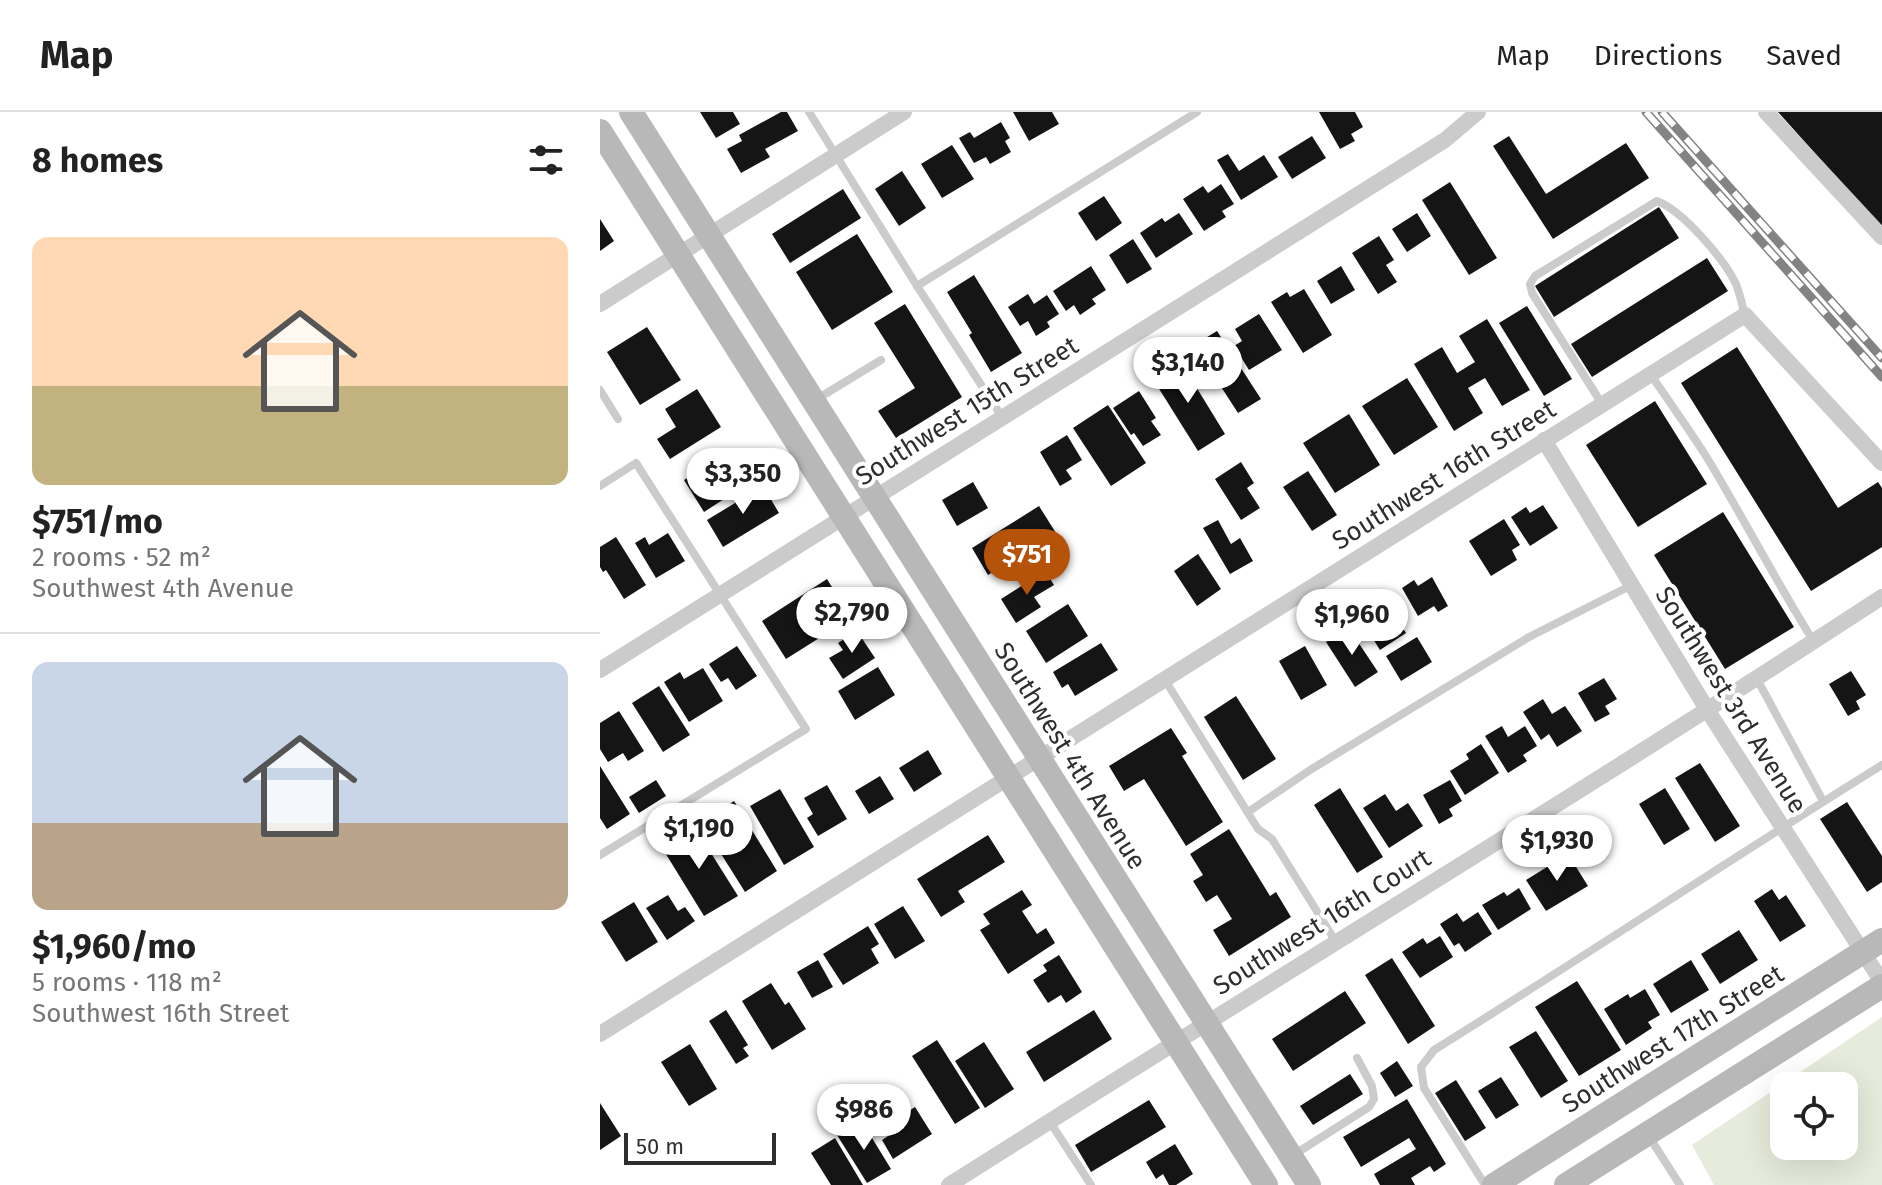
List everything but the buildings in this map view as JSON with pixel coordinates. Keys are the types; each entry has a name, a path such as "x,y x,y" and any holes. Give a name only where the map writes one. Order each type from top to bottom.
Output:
{"main road":[{"name":"Southwest 4th Avenue","path":"631,112 1309,1185"},
{"path":"600,131 1266,1185"},
{"name":"Southwest 17th Street","path":"1494,1185 1872,946"},
{"path":"1566,1185 1882,984"}],"street":[{"path":"600,304 904,112"},
{"name":"Southwest 15th Street","path":"600,670 1445,140 1478,112"},
{"path":"1766,112 1882,237"},
{"path":"1745,315 1882,463"},
{"name":"Southwest 16th Street","path":"600,1034 1745,315"},
{"name":"Southwest 3rd Avenue","path":"1544,440 1708,711 1782,826 1872,946 1882,984"},
{"name":"Southwest 16th Court","path":"949,1185 1174,1041 1708,711 1882,597"}],"lane":[{"path":"809,112 1002,417"},
{"path":"917,286 1197,112"},
{"path":"1602,404 1532,293 1530,284 1535,276 1657,201 1701,235 1735,284 1745,315"},
{"path":"813,402 881,360"},
{"path":"1650,374 1708,459 1814,642"},
{"path":"600,390 618,419"},
{"path":"600,486 636,463 806,729 600,855"},
{"path":"1248,812 1310,770 1529,637 1632,585"},
{"path":"1757,679 1823,801"},
{"path":"1165,680 1258,829 1272,839 1336,942"},
{"path":"1485,1185 1424,1088 1421,1067 1434,1050 1882,765"},
{"path":"1290,1156 1369,1107 1374,1099 1372,1086 1357,1058"},
{"path":"1050,1121 1091,1185"},
{"path":"1648,1134 1680,1185"}],"green space":[{"path":"1882,1017 1882,1185 1714,1185 1692,1145 1770,1092 1770,1160 1858,1160 1858,1072 1800,1072"}],"railway":[{"path":"1646,112 1882,377"},
{"path":"1662,112 1882,358"}]}
